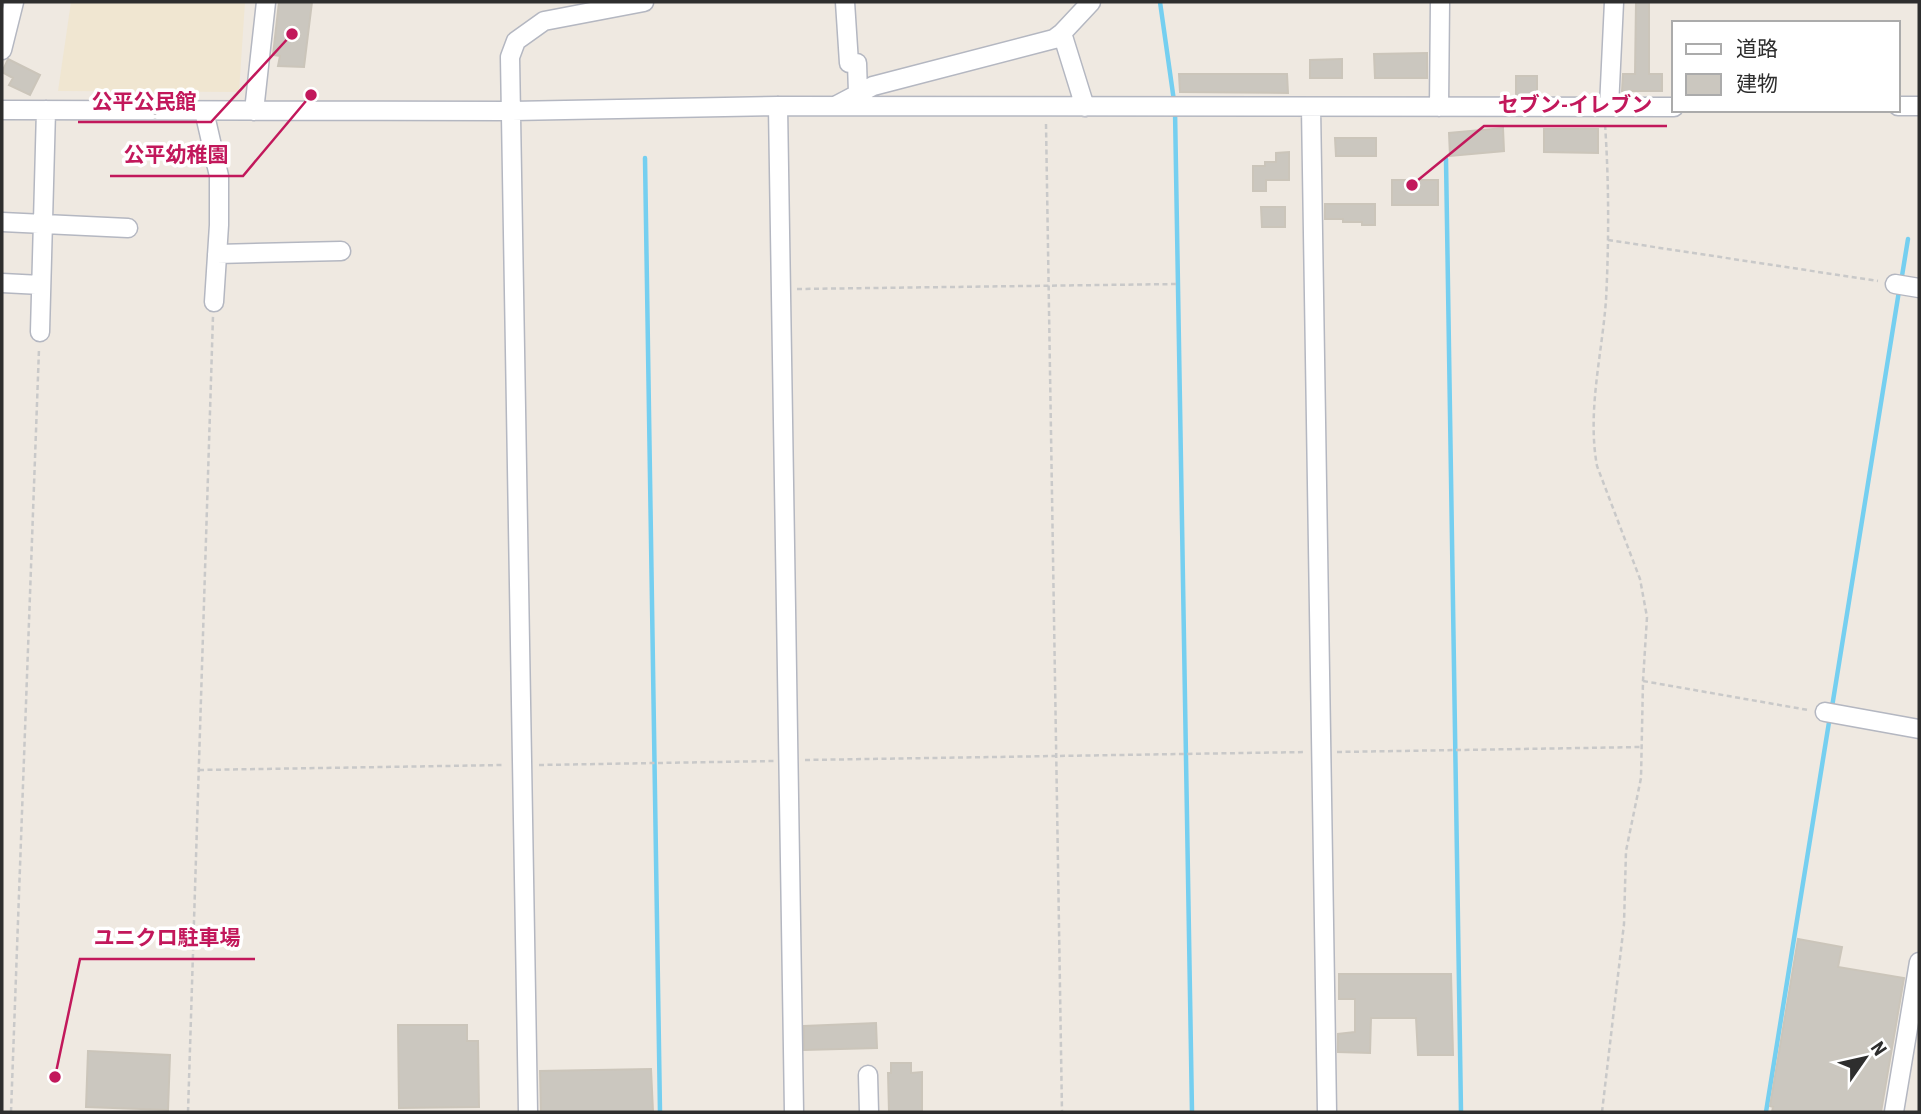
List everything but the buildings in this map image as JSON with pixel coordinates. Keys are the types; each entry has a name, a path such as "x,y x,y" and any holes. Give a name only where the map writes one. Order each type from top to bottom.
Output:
{"street":[{"path":"2,50 14,2"},
{"path":"254,111 266,2"},
{"path":"528,1112 510,57 516,41 544,21 643,2"},
{"path":"845,2 849,63 857,63 858,93"},
{"path":"1439,107 1440,2"},
{"path":"1606,107 1614,2"},
{"path":"836,106 873,86 1054,39 1062,33 1081,6"},
{"path":"1062,33 1085,107"},
{"path":"2,110 512,111 778,106 1672,107"},
{"path":"778,106 794,1112"},
{"path":"1900,106 1919,106"},
{"path":"1311,107 1327,1112"},
{"path":"40,332 46,110"},
{"path":"204,111 219,176 214,302"},
{"path":"2,222 128,228"},
{"path":"217,254 341,251"},
{"path":"2,283 41,285"},
{"path":"1895,284 1919,288"},
{"path":"1825,712 1919,729"},
{"path":"1894,1112 1919,962"},
{"path":"868,1074 869,1112"}],"path":[{"path":"155,93 155,119"},
{"path":"1046,106 1062,1112"},
{"path":"1602,1112 1624,923 1626,850 1641,778 1647,617 1640,579 1597,466 1594,446 1593,425 1606,302 1609,196 1606,107"},
{"path":"1608,240 1895,284"},
{"path":"781,290 1178,284"},
{"path":"187,1112 214,302"},
{"path":"10,1112 40,332"},
{"path":"1643,681 1825,712"},
{"path":"200,770 1642,747"}],"shaded area":[{"path":"71,2 245,2 239,92 58,91"}],"waterway":[{"path":"1160,2 1174,101"},
{"path":"1175,110 1192,1112"},
{"path":"645,158 660,1112"},
{"path":"1446,159 1461,1112"},
{"path":"1901,282 1908,239"},
{"path":"1832,707 1899,291"},
{"path":"1766,1112 1830,716"}],"place":[{"name":"公平公民館","path":"292,34"},
{"name":"公平幼稚園","path":"311,95"},
{"name":"セブン-イレブン","path":"1412,185"},
{"name":"ユニクロ駐車場","path":"55,1077"}]}
